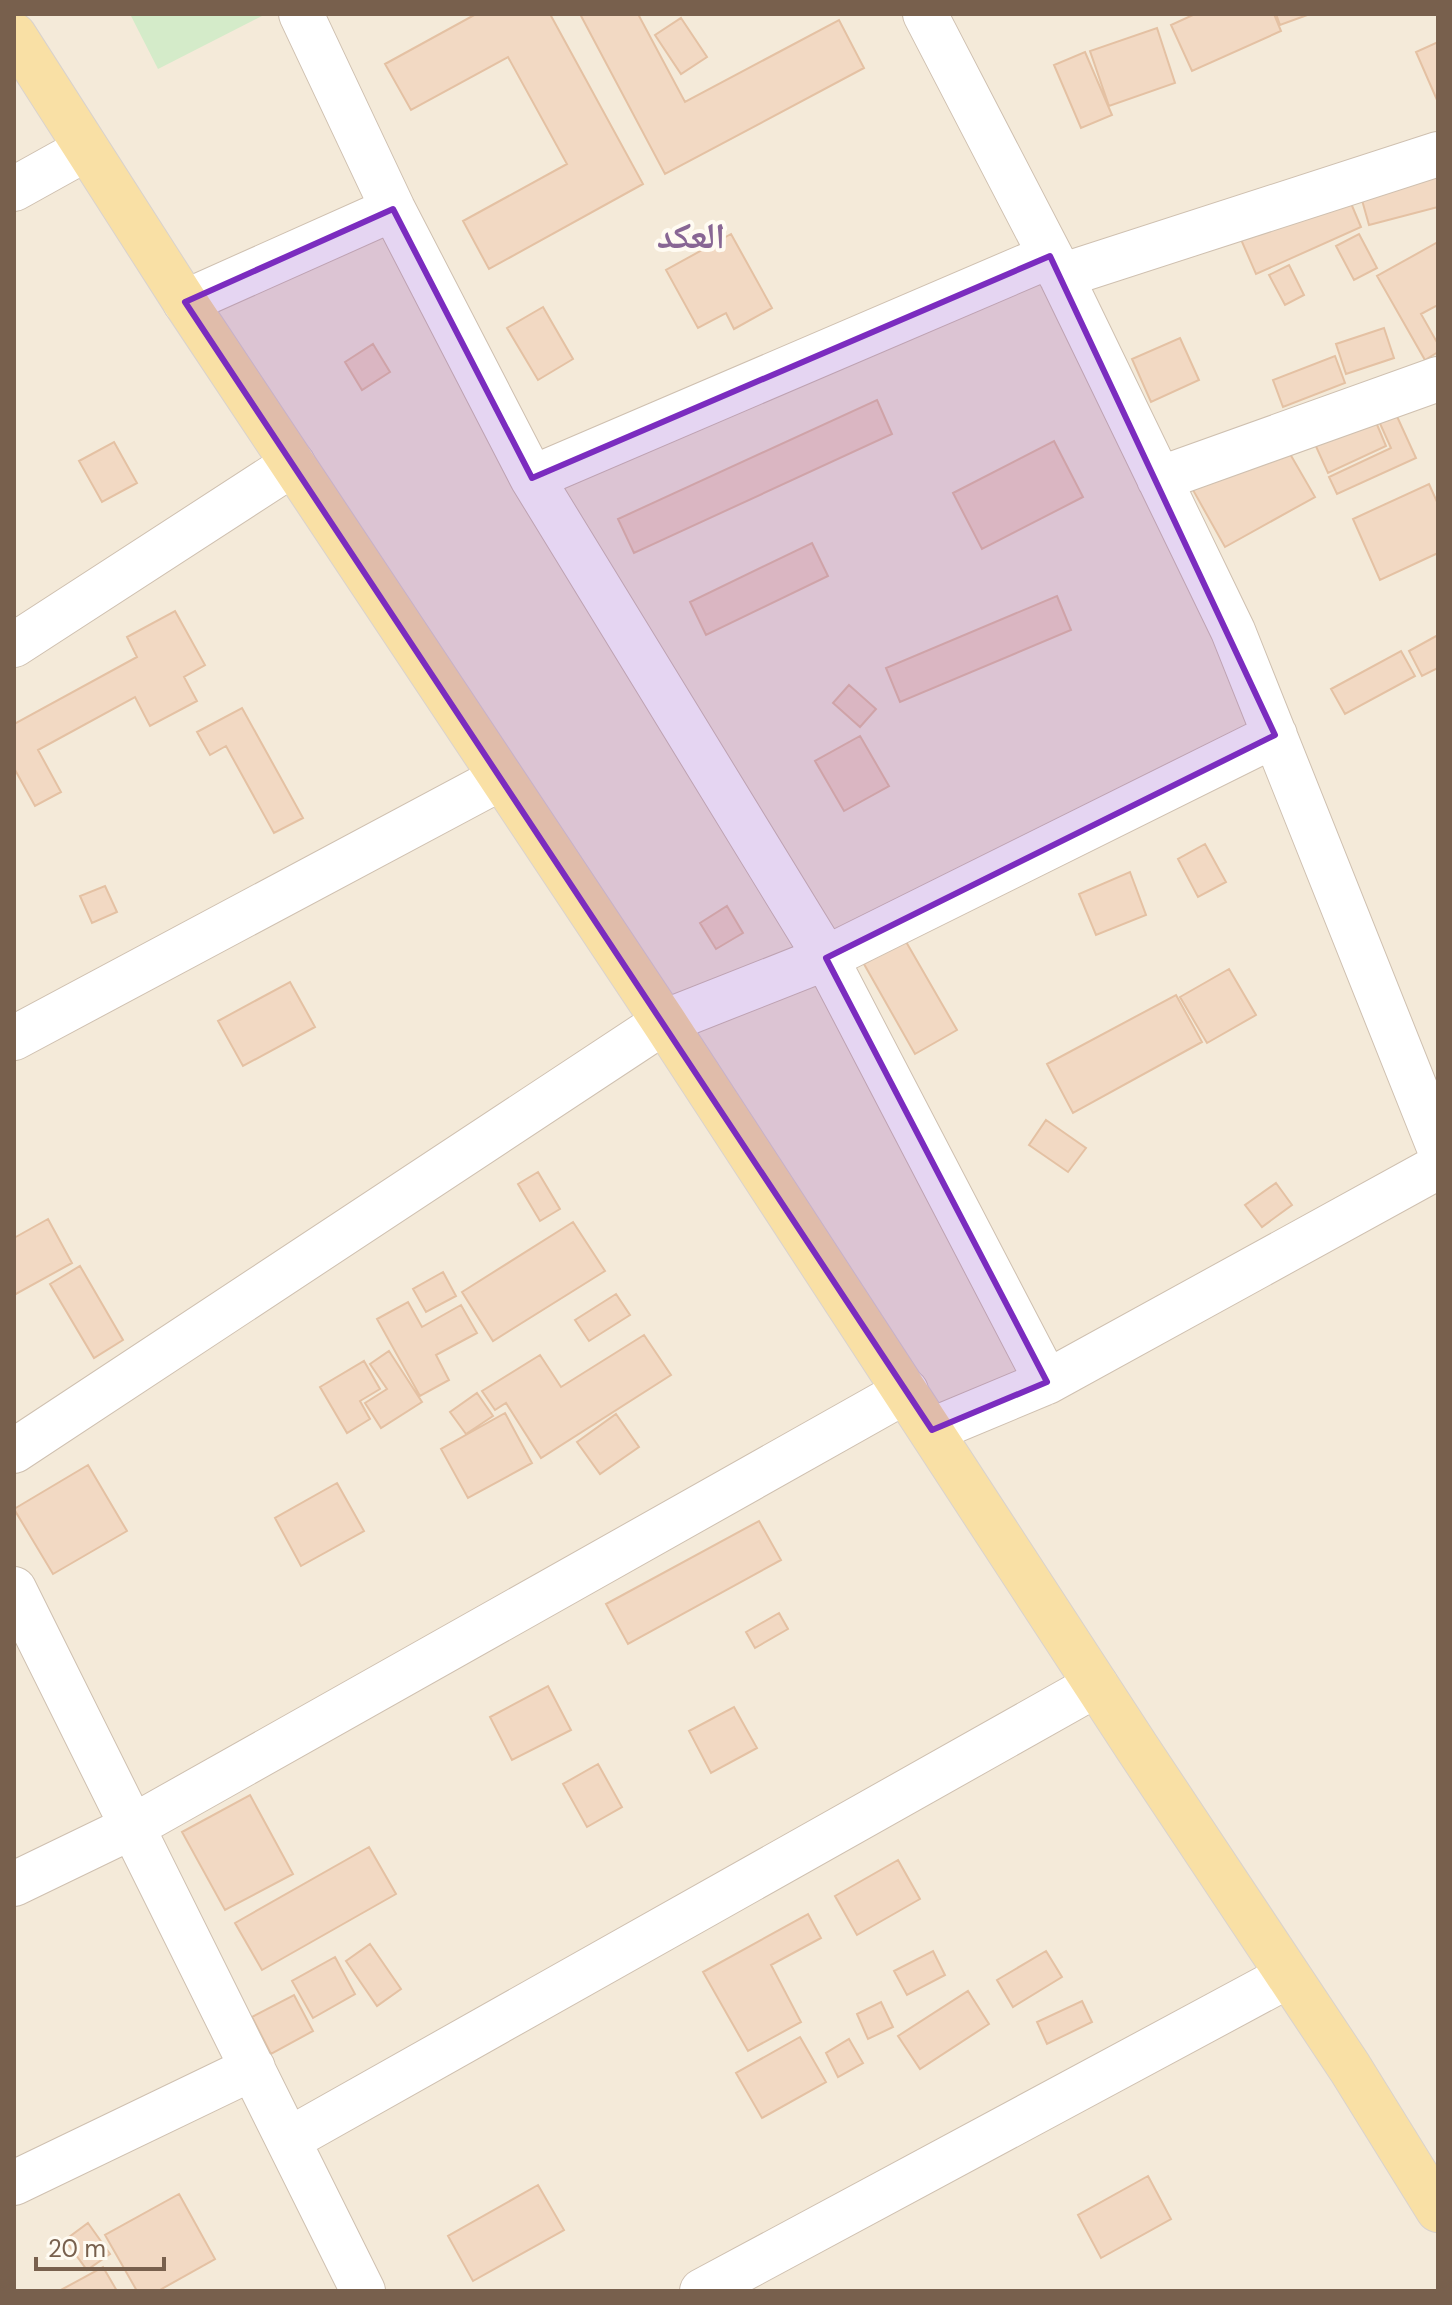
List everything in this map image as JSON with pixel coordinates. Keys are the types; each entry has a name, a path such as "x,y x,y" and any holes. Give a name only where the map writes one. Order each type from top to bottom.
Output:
{"main road":[{"path":"14,35 185,302 664,1022 1350,2068 1438,2210"}],"street":[{"path":"301,14 393,209 532,478 826,958 1047,1382"},
{"path":"925,14 1056,266 1233,631 1438,1145"},
{"path":"14,189 86,149"},
{"path":"532,478 1056,266 1438,154"},
{"path":"185,302 393,209"},
{"path":"1159,479 1438,379"},
{"path":"14,645 293,464"},
{"path":"14,1451 664,1022 826,958 1275,735"},
{"path":"14,1038 501,778"},
{"path":"932,1430 1047,1382 1438,1167"},
{"path":"14,1884 132,1827 906,1391"},
{"path":"14,1589 363,2291"},
{"path":"288,2140 1096,1685"},
{"path":"702,2291 1288,1976"},
{"path":"14,2183 253,2068"}],"highlighted area":[{"path":"393,209 532,478 1050,256 1275,735 826,958 1047,1382 932,1430 185,302"}],"shaded area":[{"path":"14,14 1438,14 1438,2291 14,2291"}],"green space":[{"path":"130,14 264,14 264,15 158,69"}],"building":[{"path":"476,14 550,14 643,184 489,269 463,221 567,164 508,57 411,110 385,64"},
{"path":"580,14 638,14 685,102 839,20 864,68 665,174"},
{"path":"1195,14 1274,14 1281,31 1192,71 1171,25"},
{"path":"1276,14 1310,14 1280,25"},
{"path":"681,18 707,57 681,74 655,35"},
{"path":"1157,28 1175,83 1109,106 1090,51"},
{"path":"1438,42 1438,99 1437,100 1416,52"},
{"path":"1085,52 1112,115 1081,128 1054,65"},
{"path":"1438,172 1438,207 1369,225 1360,193"},
{"path":"1342,182 1361,227 1256,274 1236,228"},
{"path":"731,234 772,308 734,329 726,313 698,328 666,270"},
{"path":"1359,234 1377,268 1354,280 1336,246"},
{"path":"1438,242 1438,305 1421,314 1438,344 1438,352 1425,360 1377,276"},
{"path":"1289,265 1304,295 1285,305 1269,275"},
{"path":"543,307 573,359 538,380 507,328"},
{"path":"1384,328 1394,358 1346,374 1336,344"},
{"path":"1180,338 1199,380 1151,402 1132,359"},
{"path":"373,344 390,372 362,390 345,362"},
{"path":"1335,356 1345,383 1283,407 1273,380"},
{"path":"877,400 892,434 634,553 618,519"},
{"path":"1395,412 1416,458 1337,494 1329,477 1391,448 1378,419"},
{"path":"1373,415 1386,446 1328,473 1314,442"},
{"path":"1282,440 1315,497 1225,547 1193,490"},
{"path":"1054,441 1083,497 982,549 953,493"},
{"path":"114,442 137,483 102,502 79,461"},
{"path":"1429,484 1438,504 1438,553 1380,580 1353,519"},
{"path":"812,543 828,576 706,635 690,602"},
{"path":"1057,596 1071,630 900,702 886,668"},
{"path":"175,611 205,665 184,677 197,701 150,726 135,697 38,750 61,792 35,806 14,768 14,724 137,657 127,637"},
{"path":"1438,635 1438,668 1422,676 1409,651"},
{"path":"1401,651 1415,676 1345,714 1331,689"},
{"path":"849,685 876,709 860,727 833,703"},
{"path":"242,708 303,818 274,833 226,746 210,755 197,732"},
{"path":"860,736 889,786 844,811 815,761"},
{"path":"1205,844 1226,882 1198,897 1178,859"},
{"path":"1130,872 1146,915 1096,935 1079,894"},
{"path":"105,886 117,912 92,923 80,896"},
{"path":"727,906 743,933 716,949 700,923"},
{"path":"905,940 957,1030 915,1054 864,964"},
{"path":"1229,969 1256,1015 1207,1043 1180,997"},
{"path":"290,982 315,1027 243,1066 218,1021"},
{"path":"1176,995 1202,1042 1073,1113 1047,1064"},
{"path":"1046,1120 1086,1148 1068,1172 1029,1145"},
{"path":"538,1172 560,1209 540,1221 518,1184"},
{"path":"1276,1183 1292,1205 1262,1227 1245,1205"},
{"path":"48,1219 72,1263 14,1295 14,1238"},
{"path":"573,1222 605,1271 493,1341 462,1292"},
{"path":"80,1266 123,1340 94,1358 50,1284"},
{"path":"443,1272 456,1296 426,1312 413,1289"},
{"path":"616,1294 630,1315 589,1341 575,1320"},
{"path":"408,1302 422,1327 461,1305 477,1333 436,1355 449,1380 420,1396 377,1319"},
{"path":"644,1335 671,1375 541,1458 506,1403 495,1410 482,1391 540,1355 561,1387"},
{"path":"389,1351 422,1402 381,1428 365,1403 387,1389 370,1364"},
{"path":"364,1361 380,1389 360,1401 370,1419 347,1433 320,1387"},
{"path":"477,1393 493,1416 466,1434 450,1412"},
{"path":"505,1413 532,1463 468,1498 441,1449"},
{"path":"616,1414 639,1447 600,1474 577,1442"},
{"path":"88,1465 127,1531 53,1574 14,1509"},
{"path":"337,1483 364,1531 301,1566 275,1518"},
{"path":"759,1521 781,1560 628,1644 606,1604"},
{"path":"779,1613 788,1629 755,1648 746,1632"},
{"path":"548,1686 571,1730 512,1760 490,1717"},
{"path":"734,1707 757,1748 711,1773 689,1731"},
{"path":"598,1764 622,1807 587,1827 563,1784"},
{"path":"250,1795 293,1874 225,1910 182,1832"},
{"path":"369,1847 396,1894 262,1970 235,1923"},
{"path":"898,1860 920,1899 857,1935 835,1896"},
{"path":"808,1914 821,1938 771,1965 801,2022 748,2051 703,1972"},
{"path":"370,1944 401,1989 377,2006 346,1961"},
{"path":"933,1951 945,1975 907,1995 894,1971"},
{"path":"1046,1951 1062,1977 1013,2007 997,1980"},
{"path":"335,1957 355,1994 313,2018 292,1981"},
{"path":"968,1991 989,2024 920,2069 898,2036"},
{"path":"294,1995 313,2031 271,2054 252,2017"},
{"path":"1082,2001 1092,2022 1047,2044 1037,2022"},
{"path":"881,2002 893,2027 868,2039 857,2014"},
{"path":"800,2037 826,2082 762,2118 736,2073"},
{"path":"849,2039 863,2063 838,2077 826,2053"},
{"path":"1148,2176 1171,2219 1101,2258 1078,2215"},
{"path":"538,2185 564,2230 473,2281 448,2236"},
{"path":"179,2194 215,2259 158,2291 137,2291 105,2235"},
{"path":"88,2223 110,2254 87,2270 65,2240"},
{"path":"103,2267 117,2291 59,2291"}],"district":[{"name":"العكد","path":"691,235"}]}
